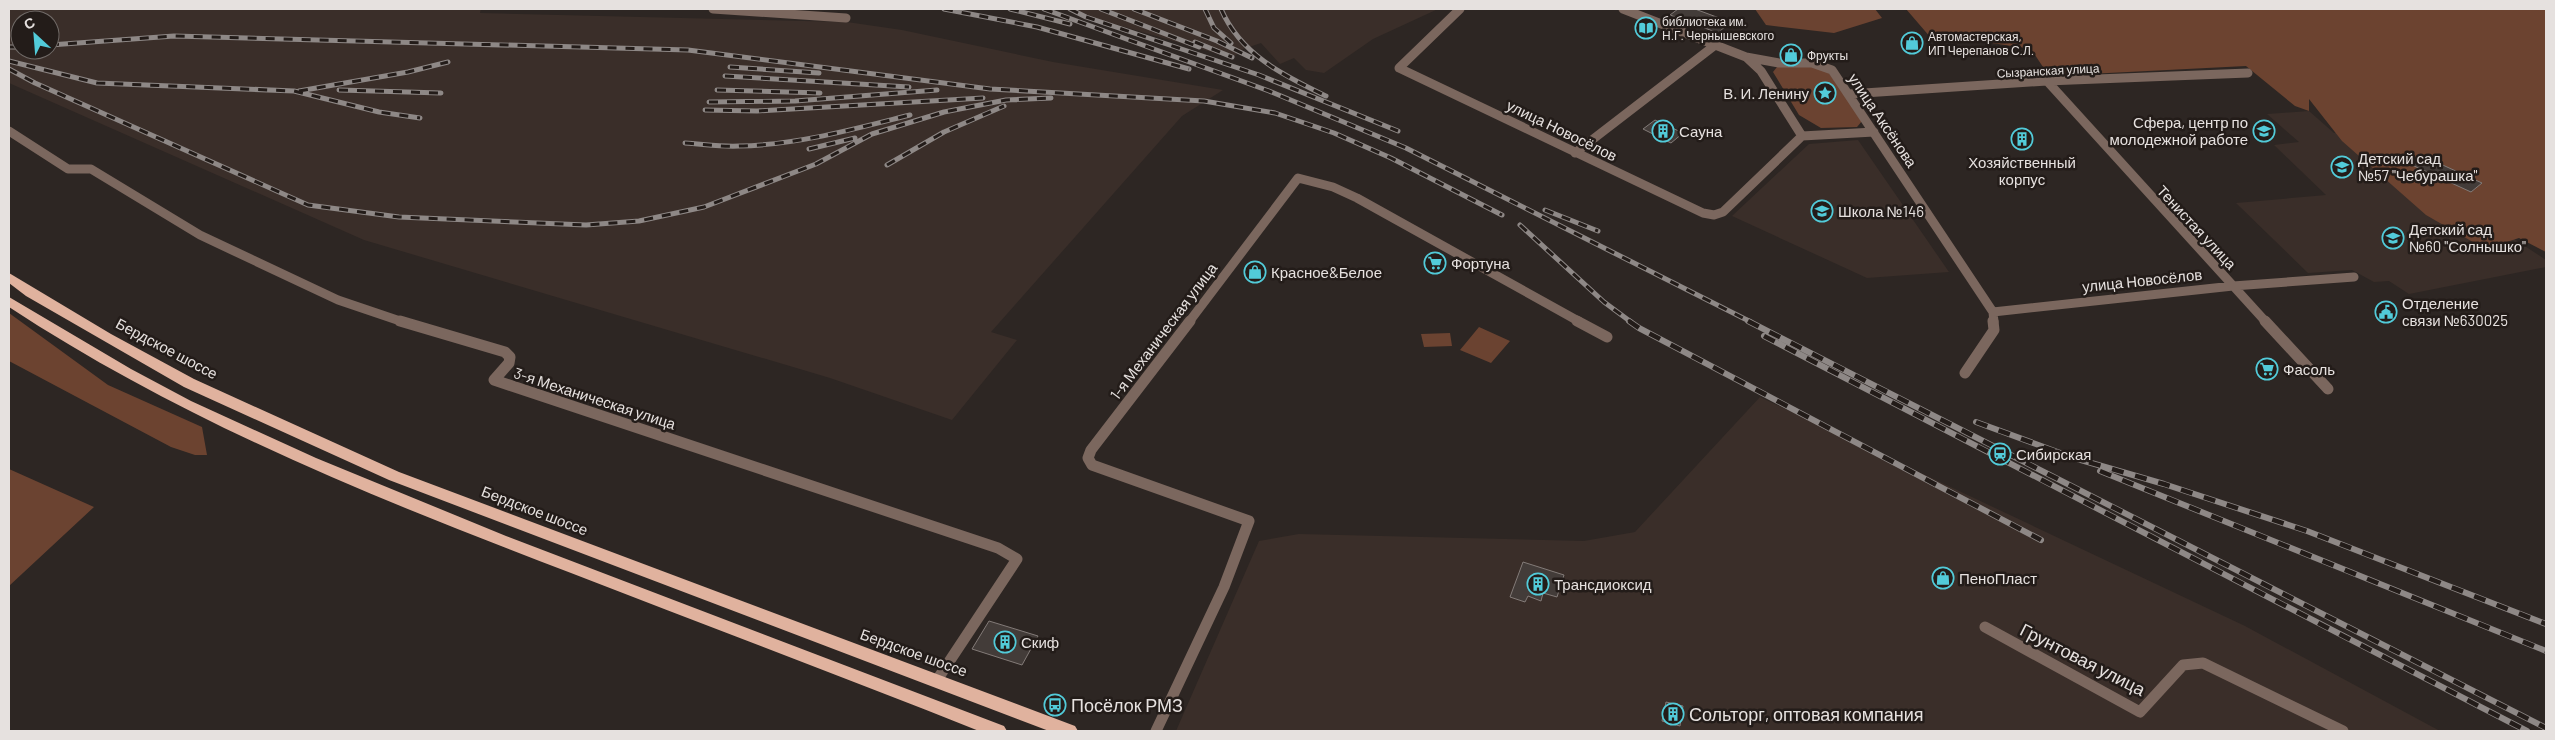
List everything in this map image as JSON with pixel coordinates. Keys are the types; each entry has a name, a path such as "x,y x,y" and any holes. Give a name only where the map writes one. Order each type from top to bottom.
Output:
{"highway":[{"name":"Бердское шоссе","path":"9,277 31,293 189,383 394,476 1069,731"},
{"path":"9,300 84,349 168,397 374,490 998,731"}],"street":[{"path":"713,9 846,18"},
{"name":"улица Новосёлов","path":"1460,9 1451,15 1400,68 1703,213 1714,215 1723,212 1802,136"},
{"name":"улица Аксёнова","path":"1623,9 1746,57 1790,64 1812,63 1832,70 1993,312"},
{"path":"1575,153 1714,46"},
{"path":"1746,57 1761,71 1802,136 1874,132"},
{"name":"Сызранская улица","path":"1849,94 2047,81 2248,73"},
{"name":"Тенистая улица","path":"2047,81 2328,389"},
{"name":"3-я Механическая улица","path":"9,131 68,169 91,168 200,235 338,300 452,338 505,352 510,357 509,363 494,380 988,544 1018,559 937,680"},
{"name":"1-я Механическая улица","path":"1156,731 1224,588 1249,521 1092,465 1088,458 1091,450 1298,178 1333,187 1357,198 1607,337"},
{"name":"улица Новосёлов","path":"1993,312 2233,286 2294,284 2354,277"},
{"path":"1965,373 1994,330 1993,312"},
{"name":"Грунтовая улица","path":"1984,627 2140,712 2183,665 2203,663 2343,731"}],"shaded area":[{"path":"9,9 481,9 480,13 847,22 902,30 1053,62 1223,90 1182,116 991,332 1017,340 952,420 830,378 364,240 9,83"},
{"path":"1062,9 1438,9 1373,39 1324,73 1306,70 1294,58 1280,64 1261,43 1243,49 1232,58"},
{"path":"1755,9 1875,9 1882,18 1834,33 1766,25"},
{"path":"1906,9 2546,9 2546,252 2519,238 2485,249 2426,215 2342,141 2309,99 2309,111 2295,106 2246,66 2049,76 2031,49 1959,38 1931,38"},
{"path":"1813,66 1829,73 1862,121 1857,127 1821,128 1799,115 1773,72 1777,67"},
{"name":"Детский сад №60 \"Солнышко\"","path":"2309,111 2334,133 2345,133 2481,217 2546,260 2546,267 2409,294 2389,281 2374,282 2352,270 2308,273 2236,203 2326,195 2274,145 2299,142 2267,114"},
{"name":"Школа №146","path":"1858,140 1949,272 1867,278 1732,216 1809,144"},
{"path":"9,313 108,385 202,427 207,455 195,455 171,447 9,361"},
{"path":"1479,327 1510,341 1491,363 1460,350"},
{"path":"1450,333 1452,346 1424,347 1421,334"},
{"path":"1760,397 2245,626 2440,731 1176,731 1259,541 1299,534 1584,541 1635,532"},
{"path":"9,469 94,507 9,586"}],"building":[{"path":"1678,9 1695,9 1730,22 1718,33 1670,15"},
{"name":"Сауна","path":"1655,120 1683,133 1671,143 1643,129"},
{"path":"2423,156 2482,183 2471,192 2412,165"},
{"name":"Трансдиоксид","path":"1523,562 1564,575 1557,597 1543,593 1541,601 1528,596 1525,602 1510,597"},
{"name":"Скиф","path":"989,621 1038,636 1022,665 972,649"},
{"name":"Сольторг, оптовая компания","path":"1666,702 1683,706 1680,726 1662,721"}],"railway":[{"path":"944,9 1037,27 1189,69"},
{"path":"1010,9 1070,24"},
{"path":"1044,9 1269,91 1406,148 1751,322"},
{"path":"1070,9 1086,17 1259,75 1398,131"},
{"path":"1101,9 1199,47"},
{"path":"1134,9 1217,41 1252,58"},
{"path":"1205,9 1214,28 1231,43"},
{"path":"1221,9 1229,25 1240,39 1265,62 1294,80 1326,96"},
{"path":"60,44 174,36 688,50 990,89 1204,101 1275,113 1334,133 1391,158 1502,215"},
{"path":"1195,42 1232,57"},
{"path":"9,61 97,83 294,91 379,112 420,118"},
{"path":"299,91 408,72 448,62"},
{"path":"730,67 819,73"},
{"path":"9,69 35,83 308,205 399,217 586,225 639,221 704,207 816,164 872,134 944,112 1006,100 1051,98"},
{"path":"725,76 909,87"},
{"path":"339,90 441,93"},
{"path":"717,90 820,93"},
{"path":"709,102 795,101 937,90"},
{"path":"705,110 757,111 983,98"},
{"path":"887,165 944,132 1004,106"},
{"path":"685,143 719,146 782,143 868,126 910,115"},
{"path":"809,149 855,138"},
{"path":"1545,210 1598,231"},
{"path":"1520,225 1604,302 1631,322"},
{"path":"1629,321 2041,540"},
{"path":"1748,321 2546,728"},
{"path":"1764,336 2527,731"},
{"path":"1976,422 2074,458 2164,484 2307,531 2546,624"},
{"path":"2100,471 2546,651"}],"place":[{"name":"библиотека им. Н.Г. Чернышевского","path":"1646,28"},
{"name":"Автомастерская, ИП Черепанов С.Л.","path":"1912,43"},
{"name":"Фрукты","path":"1791,55"},
{"name":"В. И. Ленину","path":"1825,93"},
{"name":"Сауна","path":"1663,131"},
{"name":"Сфера, центр по молодежной работе","path":"2264,131"},
{"name":"Хозяйственный корпус","path":"2022,139"},
{"name":"Детский сад №57 \"Чебурашка\"","path":"2342,167"},
{"name":"Школа №146","path":"1822,211"},
{"name":"Детский сад №60 \"Солнышко\"","path":"2393,238"},
{"name":"Фортуна","path":"1435,263"},
{"name":"Красное&Белое","path":"1255,272"},
{"name":"Отделение связи №630025","path":"2386,312"},
{"name":"Фасоль","path":"2267,369"},
{"name":"Сибирская","path":"2000,454"},
{"name":"ПеноПласт","path":"1943,578"},
{"name":"Трансдиоксид","path":"1538,584"},
{"name":"Скиф","path":"1005,642"},
{"name":"Посёлок РМЗ","path":"1055,705"},
{"name":"Сольторг, оптовая компания","path":"1673,714"}]}
